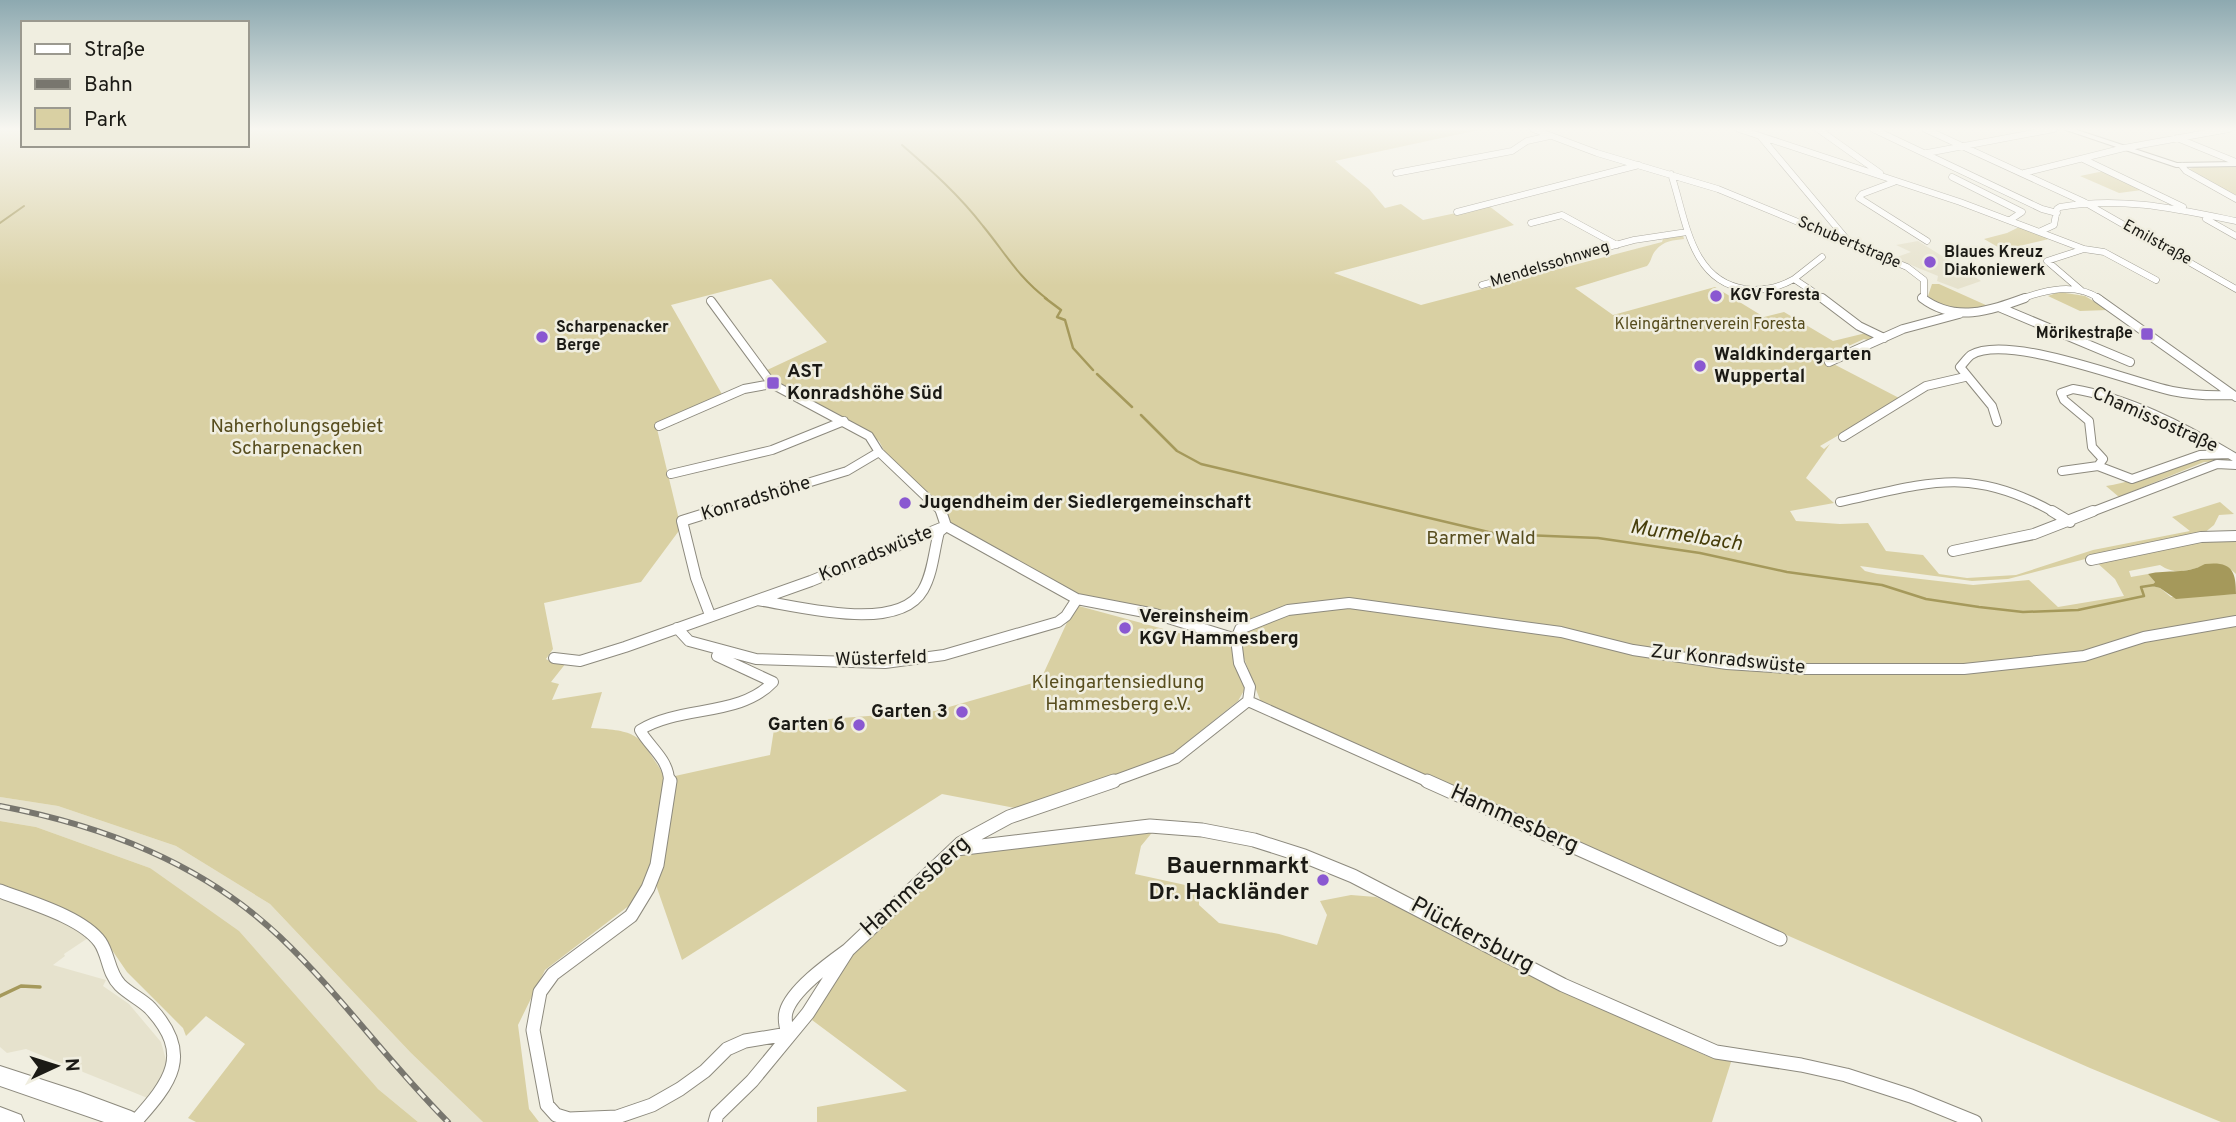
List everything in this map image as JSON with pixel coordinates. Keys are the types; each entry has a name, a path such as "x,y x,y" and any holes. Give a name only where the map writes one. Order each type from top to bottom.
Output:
{"highway":[{"path":"0,1076 130,1121"},
{"path":"0,1118 13,1122"}],"street":[{"path":"1457,212 1576,181"},
{"path":"1673,181 1697,257 1707,270 1729,286 1755,290 1781,286 1822,257"},
{"name":"Schubertstraße","path":"1696,181 1718,188 1915,271 1923,280 1922,298 1940,309 1959,313"},
{"path":"1797,181 1849,243"},
{"path":"1961,181 2022,212 2010,219"},
{"path":"1983,181 2056,213"},
{"name":"Emilstraße","path":"2041,181 2084,202 2236,289"},
{"path":"2129,181 2236,236"},
{"path":"2203,181 2236,199"},
{"path":"1927,241 1859,198 1862,194 1894,182 2010,219 2084,249 2104,252 2156,280"},
{"path":"2041,231 2054,225 2060,207 2084,202 2129,201 2236,221"},
{"name":"Mendelssohnweg","path":"1531,223 1562,215 1617,245"},
{"name":"Mendelssohnweg","path":"1482,285 1564,263 1579,254 1687,232"},
{"path":"2084,249 2047,261 2083,291 2102,301 2234,396"},
{"path":"1794,279 1811,289 1860,328 1884,338"},
{"path":"1829,362 1884,338 1959,313 1979,313 2001,308 2049,290 2083,291"},
{"path":"711,301 772,384 869,436 879,452 943,513 946,526 939,532 924,590 894,610 862,615 752,600"},
{"path":"2001,308 2130,362"},
{"path":"1997,422 1992,406 1960,368 1964,361 1986,351 2014,351 2049,356 2165,390 2196,395 2234,396"},
{"path":"1843,437 1926,386 1965,377"},
{"path":"659,426 744,389 772,384"},
{"name":"Chamissostraße","path":"2071,387 2084,389 2126,404 2210,441 2233,456 2200,455 2132,479 2098,466 2103,458 2092,447 2089,421 2064,400 2061,393 2071,387"},
{"path":"671,474 771,450 844,421"},
{"name":"Konradshöhe","path":"710,615 696,578 682,521 847,471 879,452"},
{"path":"1953,551 2012,540 2070,522 2217,464 2236,465"},
{"path":"2062,471 2098,466"},
{"path":"1840,502 1948,481 1973,482 2003,488 2023,496 2070,522"},
{"name":"Konradswüste","path":"554,658 580,660 677,628 811,581 946,526 1077,599 1155,614 1233,638"},
{"path":"2091,560 2201,537 2236,536"},
{"name":"Wüsterfeld","path":"677,628 689,640 756,659 885,663 944,655 1058,622 1066,616 1077,599"},
{"name":"Zur Konradswüste","path":"1233,638 1240,629 1288,610 1349,603 1561,632 1633,650 1727,664 1802,669 1931,670 2084,656 2144,637 2236,621"},
{"path":"1233,638 1241,671 1250,687 1248,701"},
{"path":"721,651 717,656 773,682 759,695 742,702 682,711 654,721 640,730 646,741 659,752 670,778 657,866 648,888 631,916 560,968 540,992 533,1030 544,1095 553,1112 569,1119 617,1117 652,1105 680,1089 705,1071 727,1049 745,1041 788,1034"},
{"name":"Hammesberg","path":"788,1034 785,1016 788,1005 832,960 848,950 926,873 976,832 1015,814 1170,762 1234,709 1248,701 1780,939"},
{"name":"Plückersburg","path":"956,849 1150,826 1181,826 1270,844 1404,899 1544,974 1716,1052 1739,1058 1823,1070 1919,1098 1975,1122"},
{"path":"0,891 85,928 99,939 109,969 120,985 149,1007 171,1035 175,1045 173,1073 154,1101 130,1121"},
{"name":"Hammesberg","path":"715,1122 717,1115 752,1082 788,1034 808,1013 848,950"}],"shaded area":[{"path":"1918,241 1981,281 1958,289 1937,281 1938,276 1894,258 1911,252 1896,245"},
{"path":"2205,564 2221,564 2231,569 2236,594 2176,599 2152,586 2155,582 2148,574 2191,570"},
{"path":"0,797 58,806 176,846 270,904 411,1053 483,1122 418,1122 378,1089 150,868 36,827 0,821"},
{"path":"0,894 91,936 53,965 106,980 103,986 129,1004 161,1042 166,1060 164,1076 150,1099 26,1049 7,1053 0,1047"}],"green space":[{"path":"0,181 1360,181 1385,208 1401,204 1423,220 1489,206 1514,225 1334,273 1421,305 1683,235 1684,239 1659,247 1647,266 1575,288 1613,315 1715,287 1764,317 1784,312 1833,341 1866,333 1874,337 1871,341 1864,339 1844,348 1850,351 1822,358 1901,399 1820,446 1824,449 1830,444 1806,478 1834,503 1790,511 1796,521 1868,523 1886,551 1923,555 1939,574 1967,578 2016,575 2093,550 2190,531 2172,517 2220,502 2234,514 2219,515 2214,525 2203,534 2093,557 2008,579 1972,581 1860,566 1865,571 1877,574 1973,585 2029,580 2058,607 2124,596 2115,579 2095,561 2205,541 2236,541 2236,574 2217,564 2180,571 2160,565 2129,571 2131,577 2148,574 2155,582 2152,586 2160,588 2171,597 2236,594 2236,1122 2221,1122 2090,1068 1262,705 1240,648 1239,640 1246,623 1224,615 1197,615 1193,620 1076,594 950,523 942,506 887,456 879,441 841,416 774,382 765,371 827,342 771,279 671,305 723,396 657,429 681,528 641,582 544,603 553,649 546,659 553,663 566,663 551,682 559,684 552,700 602,692 591,728 621,731 638,738 666,778 770,755 775,723 935,711 1040,681 1075,605 1234,648 1237,670 1246,687 1238,701 1166,759 1015,808 942,794 682,960 656,885 545,970 518,1025 529,1109 539,1122 483,1122 411,1053 270,904 176,846 58,806 0,797"},
{"path":"2092,181 2125,181 2142,190 2119,193"},
{"path":"2211,181 2236,181 2236,196"},
{"path":"2021,226 2053,238 2003,250 1984,239 2007,233"},
{"path":"1932,284 1939,284 1988,306 1948,308 1928,296"},
{"path":"2059,292 2085,296 2108,310 2080,311 2048,296"},
{"path":"2225,457 2229,461 2204,462 2119,497 2106,486 2194,461"},
{"path":"0,821 36,827 150,868 239,931 378,1089 418,1122 196,1122 188,1118 245,1044 206,1016 186,1036 183,1028 127,972 99,931 0,885"},
{"path":"1155,829 1141,846 1135,874 1199,888 1199,905 1219,923 1279,934 1317,945 1327,915 1320,901 1351,895 1376,897 1674,1037 1702,1054 1717,1059 1732,1059 1712,1122 817,1122 817,1107 907,1091 812,1020 845,961 956,855"}],"waterway":[{"name":"Murmelbach","path":"942,181 974,215 1020,274 1047,299"},
{"path":"0,223 24,206"},
{"name":"Murmelbach","path":"1045,298 1061,310 1057,317 1065,320 1073,348 1093,370"},
{"name":"Murmelbach","path":"1097,374 1132,407"},
{"name":"Murmelbach","path":"1141,415 1177,451 1201,464 1497,534 1598,538 1700,553 1787,572 1882,585 1926,599 2023,612 2078,610 2144,596 2141,587 2154,585"},
{"path":"0,996 21,986 40,987"}],"railway":[{"path":"0,806 77,824 114,837 185,868 218,888 250,911 302,959 448,1122"}],"place":[{"name":"Blaues Kreuz Diakoniewerk","path":"1930,262"},
{"name":"KGV Foresta","path":"1716,296"},
{"name":"Mörikestraße","path":"2147,334"},
{"name":"Scharpenacker Berge","path":"542,337"},
{"name":"Waldkindergarten Wuppertal","path":"1700,366"},
{"name":"AST Konradshöhe Süd","path":"773,383"},
{"name":"Jugendheim der Siedlergemeinschaft","path":"905,503"},
{"name":"Vereinsheim KGV Hammesberg","path":"1125,628"},
{"name":"Garten 3","path":"962,712"},
{"name":"Garten 6","path":"859,725"},
{"name":"Bauernmarkt Dr. Hackländer","path":"1323,880"}],"park label":[{"name":"Kleingärtnerverein Foresta","path":"1710,325"},
{"name":"Naherholungsgebiet Scharpenacken","path":"297,438"},
{"name":"Barmer Wald","path":"1481,539"},
{"name":"Kleingartensiedlung Hammesberg e.V.","path":"1118,694"}]}
